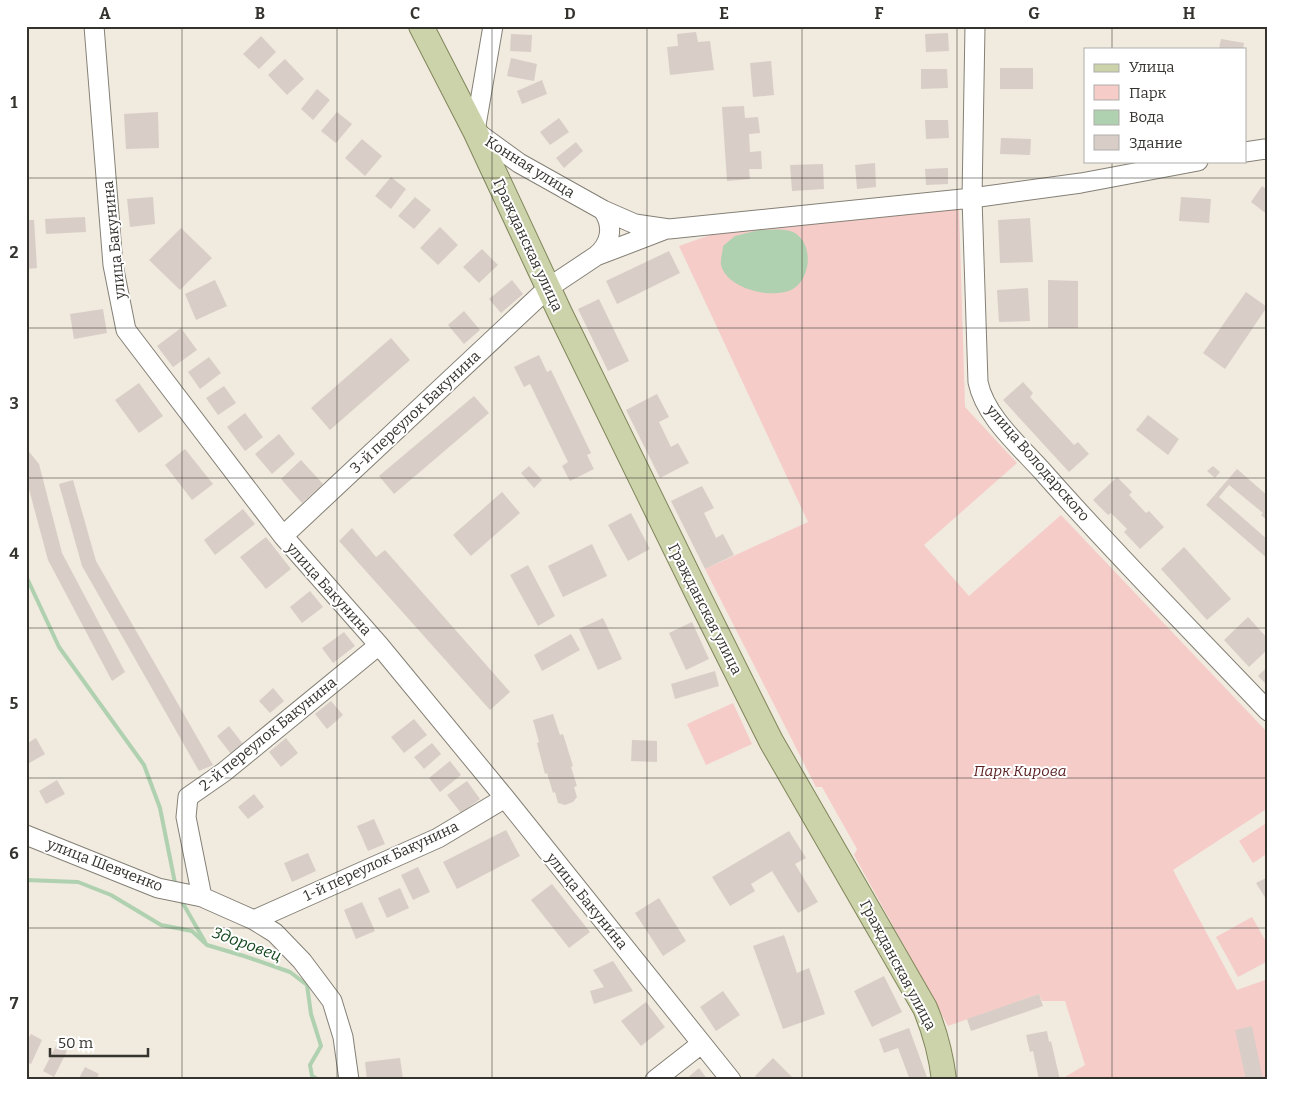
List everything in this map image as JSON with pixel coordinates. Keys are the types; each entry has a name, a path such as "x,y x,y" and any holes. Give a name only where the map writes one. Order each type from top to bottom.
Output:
{"main road":[{"name":"Конная улица","path":"421,26 474,131"},
{"name":"Гражданская улица","path":"474,131 697,594 772,741 925,1008 940,1050 944,1080"}],"street":[{"name":"улица Бакунина","path":"94,26 114,265 126,330 283,536 379,645 505,798 731,1080"},
{"path":"474,131 493,26"},
{"name":"улица Володарского","path":"975,26 972,198 978,382 987,407 1072,505 1268,711"},
{"name":"Конная улица","path":"474,131 519,163 603,210 635,224 669,229 972,198 1081,183 1193,162"},
{"path":"1246,152 1267,148"},
{"path":"499,184 506,170 519,163"},
{"path":"596,256 607,245 610,238 610,224 603,210"},
{"name":"Конная улица","path":"548,288 596,256 669,229"},
{"name":"3-й переулок Бакунина","path":"283,536 548,288"},
{"name":"2-й переулок Бакунина","path":"202,897 186,817 188,797 224,772 379,645"},
{"name":"1-й переулок Бакунина","path":"254,920 438,838 505,798"},
{"name":"улица Шевченко","path":"26,835 158,888 202,897 254,920 275,933 302,961 332,1001 343,1036 349,1080"},
{"path":"654,1080 701,1044"}],"green space":[{"name":"Парк Кирова","path":"959,208 965,407 1017,463 924,545 969,596 1061,515 1268,733 1268,808 1173,870 1237,990 1268,979 1268,1080 1060,1080 1085,1065 1065,1001 1042,1001 1039,994 948,1026 854,855 857,849 822,787 816,787 705,569 808,522 679,246 733,227"},
{"path":"733,703 752,744 706,765 687,724"},
{"path":"1268,822 1268,853 1253,863 1239,841"},
{"path":"1252,917 1268,945 1268,961 1238,977 1216,937"}],"water":[{"path":"759,230 793,232 800,237 804,244 808,261 806,270 798,285 791,290 772,293 751,290 741,286 725,273 721,265 723,246 735,236"}],"building":[{"path":"696,32 698,42 710,41 714,70 670,75 667,47 678,46 677,34"},
{"path":"948,33 949,51 926,52 925,34"},
{"path":"511,34 532,35 531,52 510,51"},
{"path":"261,36 276,52 259,69 243,54"},
{"path":"1221,39 1244,43 1243,48 1219,48"},
{"path":"511,58 537,64 534,81 507,76"},
{"path":"285,59 304,79 287,95 268,75"},
{"path":"771,61 774,95 753,97 750,63"},
{"path":"1000,68 1033,68 1033,89 1000,89"},
{"path":"921,69 947,69 948,88 921,89"},
{"path":"542,80 547,94 522,104 517,91"},
{"path":"317,89 330,100 313,120 301,109"},
{"path":"744,106 745,118 758,117 760,133 749,134 750,152 761,151 762,169 749,169 750,179 727,181 722,107"},
{"path":"158,112 159,148 126,149 124,114"},
{"path":"337,112 352,124 336,143 321,131"},
{"path":"559,118 569,132 550,145 540,132"},
{"path":"925,120 948,120 949,138 926,139"},
{"path":"1001,138 1031,139 1030,155 1000,154"},
{"path":"362,139 382,156 365,176 345,158"},
{"path":"576,142 583,151 564,168 556,158"},
{"path":"875,163 876,187 857,189 855,165"},
{"path":"823,164 824,189 792,191 790,165"},
{"path":"948,168 948,184 926,185 925,169"},
{"path":"391,177 406,189 391,209 375,196"},
{"path":"1262,186 1268,190 1268,215 1251,202"},
{"path":"153,197 155,224 130,227 127,199"},
{"path":"415,197 431,210 414,229 398,216"},
{"path":"1181,197 1211,199 1209,223 1179,221"},
{"path":"85,217 86,232 46,234 45,219"},
{"path":"1030,218 1033,262 1000,263 998,220"},
{"path":"26,220 34,220 37,268 26,269"},
{"path":"440,227 458,245 438,265 420,248"},
{"path":"181,228 212,258 180,290 149,260"},
{"path":"482,249 498,265 479,283 463,267"},
{"path":"669,251 680,273 617,304 606,281"},
{"path":"215,280 227,306 196,320 185,294"},
{"path":"512,280 523,294 501,313 489,299"},
{"path":"1048,280 1078,281 1078,328 1048,328"},
{"path":"1028,288 1030,321 999,322 997,290"},
{"path":"1246,292 1267,307 1225,369 1203,353"},
{"path":"599,299 629,361 608,371 578,309"},
{"path":"103,309 107,333 74,339 70,314"},
{"path":"464,311 480,330 464,344 448,325"},
{"path":"181,328 197,350 173,367 157,346"},
{"path":"391,338 410,360 330,430 311,408"},
{"path":"539,355 547,372 551,370 591,453 587,455 594,469 570,481 562,466 568,462 530,384 524,387 514,367"},
{"path":"209,357 221,373 200,389 188,372"},
{"path":"1023,382 1033,393 1030,397 1074,445 1078,442 1089,454 1069,472 1003,400"},
{"path":"139,383 163,416 139,433 115,400"},
{"path":"224,386 236,403 218,415 206,398"},
{"path":"657,394 669,417 659,422 671,447 678,443 689,463 660,478 626,410"},
{"path":"474,396 489,413 394,494 379,476"},
{"path":"245,413 263,437 245,451 227,427"},
{"path":"1148,415 1179,439 1168,455 1136,430"},
{"path":"279,434 295,454 272,474 255,454"},
{"path":"26,448 39,464 62,553 125,672 112,681 48,560 26,478"},
{"path":"185,449 213,484 192,500 165,465"},
{"path":"301,460 323,484 302,503 281,479"},
{"path":"529,466 542,480 534,488 521,473"},
{"path":"1213,466 1220,472 1215,478 1207,471"},
{"path":"1237,469 1268,496 1268,521 1261,515 1263,513 1229,485 1219,497 1268,540 1268,559 1206,505"},
{"path":"1117,477 1132,492 1129,495 1146,513 1149,511 1164,527 1140,549 1124,532 1127,529 1111,513 1108,515 1093,500"},
{"path":"73,480 96,561 213,765 199,771 82,566 59,484"},
{"path":"702,486 714,508 704,513 716,538 723,534 734,555 705,569 671,501"},
{"path":"502,492 520,513 471,556 453,535"},
{"path":"243,509 255,524 215,555 204,540"},
{"path":"631,513 650,549 628,561 608,525"},
{"path":"352,528 376,557 385,550 510,692 490,710 339,541"},
{"path":"266,537 291,569 266,589 240,557"},
{"path":"592,544 607,576 563,597 548,566"},
{"path":"1184,547 1231,599 1207,620 1161,569"},
{"path":"528,565 555,616 538,626 510,575"},
{"path":"310,591 323,607 302,623 290,607"},
{"path":"1248,617 1268,639 1268,649 1249,667 1224,640"},
{"path":"603,618 622,659 598,670 579,629"},
{"path":"692,622 709,659 686,670 669,633"},
{"path":"344,632 355,646 333,663 322,648"},
{"path":"571,634 580,650 542,671 534,655"},
{"path":"1268,666 1268,686 1258,676"},
{"path":"715,671 719,686 675,699 671,684"},
{"path":"273,688 284,701 270,713 259,701"},
{"path":"331,701 343,715 327,729 315,714"},
{"path":"553,714 560,735 563,734 577,786 574,787 577,797 573,802 565,805 558,803 547,773 545,774 533,720"},
{"path":"414,719 427,735 404,753 391,737"},
{"path":"229,726 243,744 231,754 217,736"},
{"path":"36,738 45,754 26,765 26,744"},
{"path":"286,738 298,753 281,767 269,752"},
{"path":"632,740 657,741 657,762 631,761"},
{"path":"432,743 441,754 424,769 414,757"},
{"path":"450,761 461,775 440,792 429,778"},
{"path":"57,780 65,794 46,804 39,791"},
{"path":"467,781 480,799 461,813 447,795"},
{"path":"254,794 264,807 248,819 238,807"},
{"path":"374,819 385,844 368,851 357,826"},
{"path":"506,830 520,856 457,889 443,862"},
{"path":"789,831 806,858 795,864 818,902 798,913 772,871 751,884 755,891 730,906 712,877"},
{"path":"308,853 316,871 292,882 284,863"},
{"path":"418,867 430,892 413,900 401,875"},
{"path":"1268,877 1268,902 1256,883"},
{"path":"552,884 590,932 569,948 531,900"},
{"path":"400,888 409,908 387,918 378,898"},
{"path":"659,898 686,941 663,956 635,913"},
{"path":"362,902 375,931 356,939 344,910"},
{"path":"784,935 797,973 809,968 825,1014 783,1029 753,946"},
{"path":"613,961 633,991 594,1004 590,991 604,987 593,970"},
{"path":"884,976 902,1012 872,1027 854,991"},
{"path":"723,991 740,1015 716,1031 700,1007"},
{"path":"1039,994 1043,1006 971,1031 967,1019"},
{"path":"646,1002 665,1027 641,1046 621,1021"},
{"path":"1252,1026 1263,1080 1246,1080 1235,1030"},
{"path":"909,1028 928,1080 910,1080 898,1048 884,1053 879,1039"},
{"path":"1047,1031 1060,1080 1039,1080 1033,1051 1030,1052 1026,1035"},
{"path":"31,1034 42,1040 31,1064 26,1062 26,1043"},
{"path":"56,1046 67,1051 54,1077 43,1071"},
{"path":"400,1058 403,1079 367,1080 365,1062"},
{"path":"773,1058 795,1080 758,1080 755,1076"},
{"path":"85,1067 99,1074 96,1080 78,1080"},
{"path":"699,1068 708,1080 685,1080"}],"waterway":[{"path":"26,576 59,647 144,765 160,808 175,883"},
{"name":"Здоровец","path":"26,880 78,882 111,895 161,925 192,931 207,945 290,972 307,985 311,1014 321,1046 310,1065 312,1076 319,1080"},
{"path":"181,900 205,942"}]}
